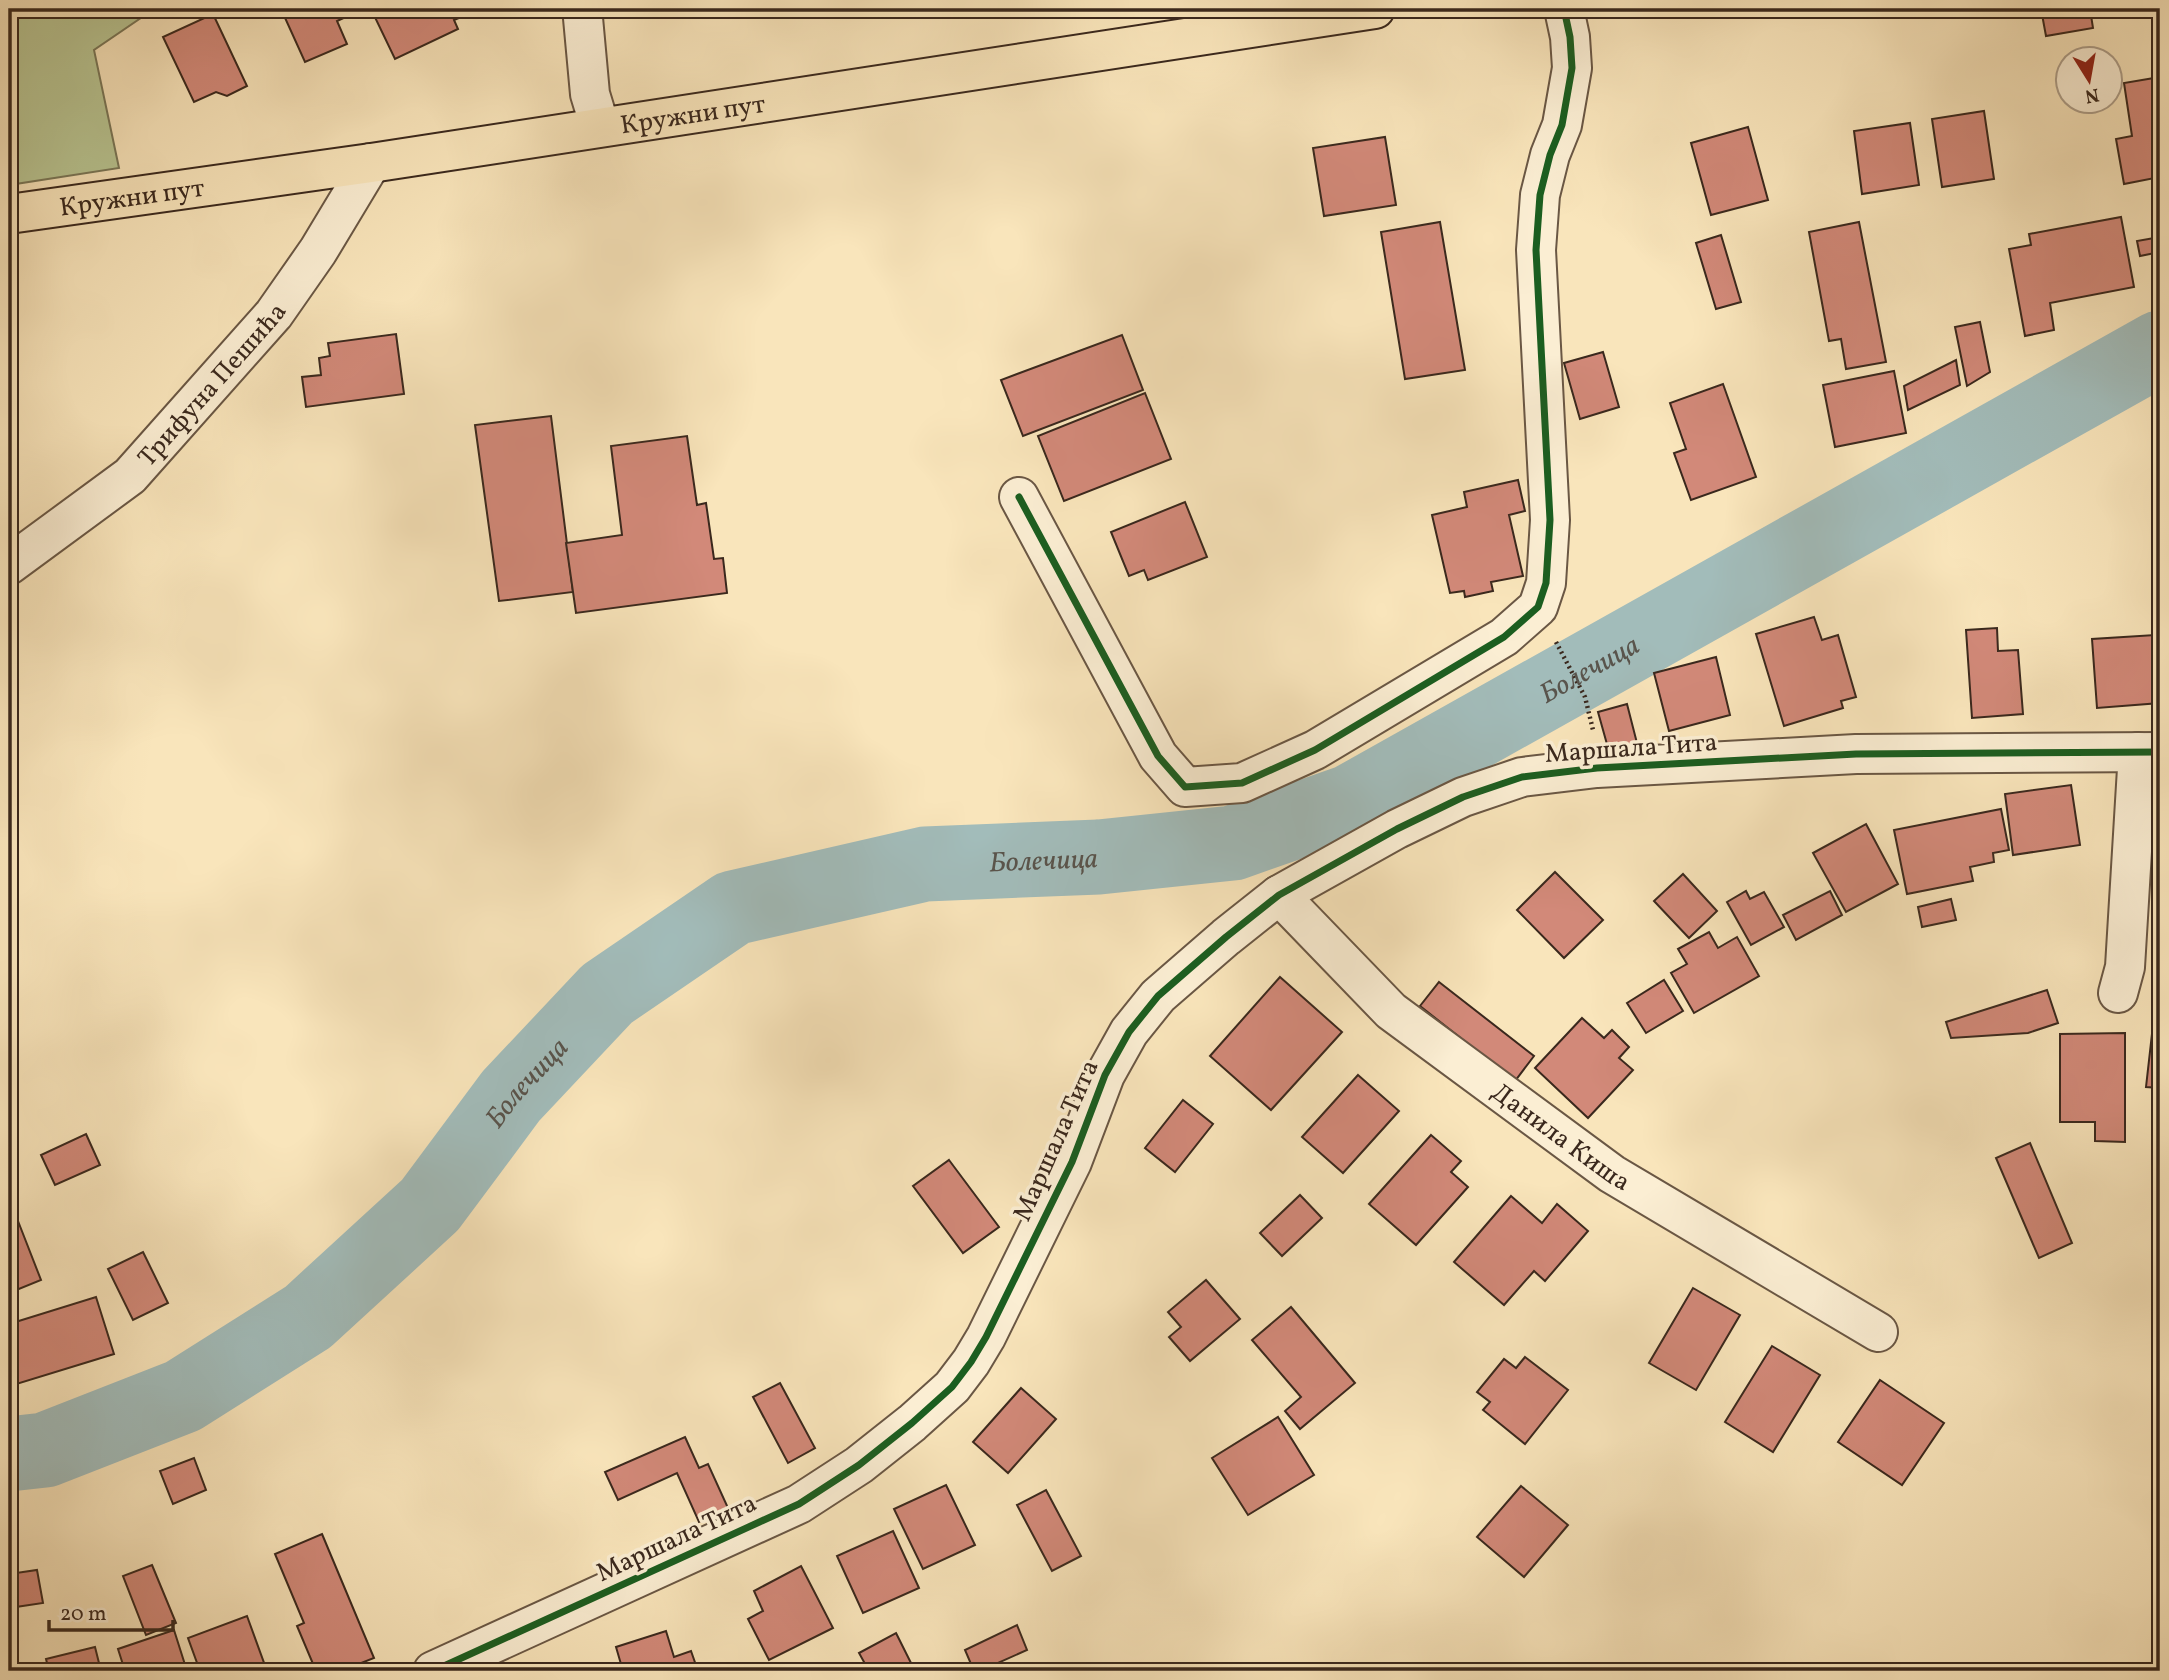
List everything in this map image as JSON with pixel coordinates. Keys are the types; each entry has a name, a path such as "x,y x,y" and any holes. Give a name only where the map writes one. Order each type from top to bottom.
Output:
{"main road":[{"name":"Кружни пут","path":"9,214 371,163 1375,9"}],"street":[{"path":"585,9 583,18 590,94 600,127"},
{"path":"1019,497 1158,756 1185,787 1242,783 1315,750 1504,637 1538,607 1546,583 1550,520 1536,250 1540,195 1549,155 1562,125 1572,68 1570,37 1564,9"},
{"name":"Трифуна Пешића","path":"9,565 130,476 274,314 318,251 371,163"},
{"path":"2118,993 2125,967 2149,752"},
{"name":"Маршала Тита","path":"433,1671 799,1504 859,1465 922,1414 952,1387 986,1337 1072,1162 1105,1075 1129,1032 1158,996 1279,895 1408,824 1463,797 1522,777 1604,768 1856,754 2149,752"},
{"name":"Данила Киша","path":"1279,895 1391,1011 1612,1174 1878,1332"}],"path":[{"path":"1553,636 1585,697"}],"green space":[{"path":"9,9 154,9 94,50 119,168 9,185"}],"building":[{"path":"281,9 344,9 348,16 337,21 347,44 305,62"},
{"path":"371,9 463,9 466,15 454,20 458,29 395,59"},
{"path":"2041,9 2090,9 2093,28 2046,36"},
{"path":"213,14 247,86 227,96 216,92 194,102 163,37"},
{"path":"2160,77 2160,177 2124,184 2116,139 2132,136 2124,83"},
{"path":"1984,111 1994,179 1942,187 1932,119"},
{"path":"1910,123 1919,185 1862,194 1854,131"},
{"path":"1748,127 1768,200 1711,215 1691,143"},
{"path":"1385,137 1396,205 1324,216 1313,148"},
{"path":"2121,217 2134,287 2050,303 2054,330 2025,336 2009,249 2031,245 2029,234"},
{"path":"1440,222 1465,370 1405,379 1381,232"},
{"path":"1859,222 1886,362 1846,369 1841,339 1829,341 1809,232"},
{"path":"1721,235 1741,302 1716,309 1696,243"},
{"path":"2160,237 2160,252 2140,256 2137,241"},
{"path":"1980,322 1990,372 1967,386 1955,327"},
{"path":"396,334 404,394 306,407 302,377 321,375 319,358 330,356 328,343"},
{"path":"1122,335 1143,390 1023,436 1001,380"},
{"path":"1603,352 1619,407 1580,419 1564,363"},
{"path":"1956,360 1960,385 1908,410 1904,386"},
{"path":"1894,371 1906,433 1835,447 1823,385"},
{"path":"1723,384 1756,477 1691,500 1674,453 1686,449 1670,403"},
{"path":"1145,393 1171,459 1064,501 1038,436"},
{"path":"551,416 573,592 499,601 475,425"},
{"path":"687,436 697,505 706,503 714,559 723,558 727,593 576,613 566,543 622,535 611,446"},
{"path":"1518,480 1525,511 1509,515 1523,576 1491,582 1493,591 1465,597 1464,591 1450,593 1432,515 1467,507 1464,492"},
{"path":"1185,502 1207,557 1148,580 1144,570 1129,576 1111,532"},
{"path":"1814,617 1822,640 1838,635 1856,697 1841,701 1843,708 1784,726 1756,634"},
{"path":"1997,628 1998,651 2018,650 2023,714 1972,718 1966,630"},
{"path":"2155,635 2160,703 2097,708 2092,639"},
{"path":"1716,657 1730,715 1669,731 1654,673"},
{"path":"1627,704 1638,747 1610,755 1598,712"},
{"path":"2071,785 2080,845 2013,855 2005,794"},
{"path":"2001,809 2009,850 1993,853 1994,862 1970,867 1973,881 1907,894 1894,830"},
{"path":"1866,824 1898,884 1846,912 1813,853"},
{"path":"1555,872 1603,920 1564,958 1517,910"},
{"path":"1683,874 1717,911 1689,938 1654,901"},
{"path":"1746,891 1750,899 1764,892 1784,927 1751,945 1727,902"},
{"path":"1830,891 1842,915 1796,940 1783,915"},
{"path":"1951,899 1956,920 1922,927 1918,907"},
{"path":"1709,932 1718,948 1737,937 1759,976 1694,1013 1671,973 1687,964 1678,949"},
{"path":"1280,977 1342,1032 1271,1110 1210,1056"},
{"path":"1664,980 1683,1011 1646,1033 1627,1003"},
{"path":"1439,982 1534,1056 1515,1081 1420,1006"},
{"path":"2047,990 2058,1023 2028,1033 1951,1038 1946,1022"},
{"path":"1582,1018 1604,1038 1612,1030 1629,1047 1619,1058 1633,1070 1588,1118 1535,1068"},
{"path":"2153,1025 2160,1026 2160,1088 2146,1087"},
{"path":"2125,1033 2125,1142 2095,1141 2095,1122 2060,1122 2060,1034"},
{"path":"1358,1075 1399,1111 1343,1173 1302,1137"},
{"path":"1183,1100 1213,1124 1175,1172 1145,1148"},
{"path":"86,1134 100,1165 55,1185 41,1155"},
{"path":"1431,1135 1461,1161 1451,1172 1468,1187 1416,1245 1369,1204"},
{"path":"2030,1143 2072,1243 2039,1258 1996,1158"},
{"path":"949,1160 999,1227 963,1253 913,1186"},
{"path":"1300,1195 1322,1218 1282,1256 1260,1233"},
{"path":"1511,1196 1542,1223 1557,1204 1588,1231 1545,1281 1534,1271 1504,1305 1454,1262"},
{"path":"18,1221 41,1280 9,1293 9,1225"},
{"path":"143,1252 168,1303 133,1320 108,1269"},
{"path":"1206,1280 1240,1319 1190,1361 1169,1337 1181,1327 1168,1312"},
{"path":"1693,1288 1740,1315 1696,1390 1649,1363"},
{"path":"96,1297 114,1354 10,1386 9,1324"},
{"path":"1291,1307 1355,1383 1300,1429 1285,1411 1301,1397 1252,1340"},
{"path":"1772,1346 1820,1375 1773,1452 1725,1422"},
{"path":"1525,1357 1568,1390 1525,1444 1483,1410 1490,1402 1477,1392 1504,1359 1516,1368"},
{"path":"1880,1380 1944,1423 1902,1485 1838,1442"},
{"path":"780,1383 815,1448 788,1463 753,1397"},
{"path":"1021,1388 1056,1419 1008,1473 973,1442"},
{"path":"1278,1417 1314,1475 1248,1515 1212,1458"},
{"path":"685,1437 699,1468 708,1464 728,1508 699,1522 677,1473 618,1500 605,1472"},
{"path":"194,1458 206,1490 173,1504 160,1471"},
{"path":"946,1485 975,1545 923,1569 894,1509"},
{"path":"1521,1486 1568,1525 1524,1577 1477,1537"},
{"path":"1046,1490 1081,1556 1052,1571 1017,1505"},
{"path":"893,1531 919,1588 863,1613 837,1556"},
{"path":"322,1534 374,1658 341,1671 316,1671 297,1626 304,1623 275,1554"},
{"path":"152,1565 176,1623 146,1635 123,1576"},
{"path":"801,1566 833,1628 769,1660 748,1619 763,1611 754,1591"},
{"path":"37,1570 43,1603 9,1608 9,1574"},
{"path":"247,1616 267,1671 200,1671 188,1638"},
{"path":"1017,1625 1027,1650 980,1671 974,1671 965,1650"},
{"path":"174,1630 187,1671 125,1671 118,1649"},
{"path":"666,1631 674,1657 691,1651 698,1671 623,1671 616,1647"},
{"path":"896,1633 915,1671 869,1671 859,1653"},
{"path":"95,1647 101,1671 49,1671 46,1659"}],"waterway":[{"name":"Болечица","path":"9,1454 45,1450 183,1396 308,1317 430,1205 511,1096 607,994 733,908 925,864 1099,857 1233,843 1350,802 2160,348"}],"cycle path":[{"path":"1019,497 1158,756 1185,787 1242,783 1315,750 1504,637 1538,607 1546,583 1550,520 1536,250 1540,195 1550,155 1562,125 1572,68 1570,37 1564,9"},
{"path":"433,1671 799,1504 859,1465 912,1423 952,1387 986,1337 1072,1162 1105,1075 1129,1032 1158,996 1279,895 1397,829 1463,797 1522,777 1597,768 1856,754 2160,752"}]}
